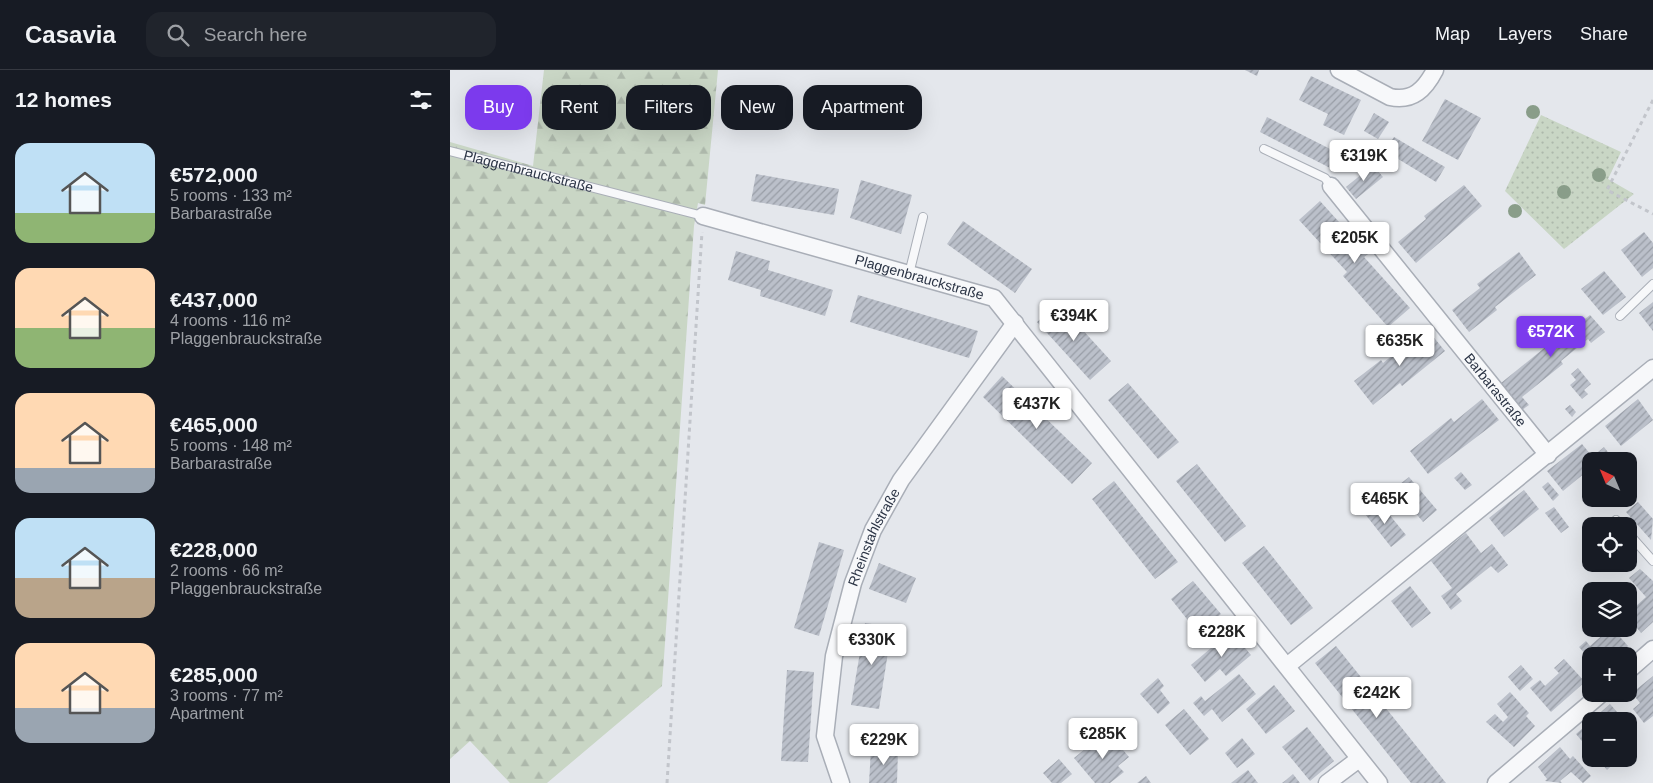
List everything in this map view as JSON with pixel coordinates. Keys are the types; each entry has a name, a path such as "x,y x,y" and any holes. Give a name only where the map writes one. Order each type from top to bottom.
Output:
{"street":[{"path":"1340,70 1390,97 1400,99 1420,92 1436,70"},
{"name":"Barbarastraße","path":"1331,186 1548,455"},
{"name":"Plaggenbrauckstraße","path":"703,216 994,298 1378,783"},
{"name":"Rheinstahlstraße","path":"841,783 825,736 834,656 853,583 873,530 901,480 1015,323"},
{"path":"1287,666 1653,368"},
{"path":"1637,663 1653,649"},
{"path":"1496,783 1592,702"},
{"path":"1327,783 1359,759"}],"lane":[{"path":"1264,149 1325,178 1331,186"},
{"name":"Plaggenbrauckstraße","path":"450,151 703,216"},
{"path":"910,274 923,217"},
{"path":"1620,316 1653,284"},
{"path":"1637,543 1653,562"}],"path":[{"path":"1653,100 1608,190 1653,214"},
{"path":"667,783 703,216"}],"green space":[{"path":"544,70 718,70 705,205 698,203 694,226 662,686 547,783 510,783 470,741 450,759 450,142 533,166 542,87 542,130 616,130 616,85 542,85"},
{"path":"1541,115 1621,152 1608,179 1634,194 1564,249 1505,191"}],"building":[{"path":"1245,70 1259,70 1257,76"},
{"path":"1311,76 1361,100 1344,135 1323,125 1328,114 1299,100"},
{"path":"1445,99 1481,118 1458,160 1422,141"},
{"path":"1374,113 1389,122 1378,139 1364,131"},
{"path":"1267,117 1344,156 1336,171 1260,132"},
{"path":"1394,137 1445,167 1436,182 1385,151"},
{"path":"1373,165 1383,177 1356,199 1346,187"},
{"path":"756,174 839,189 834,215 751,201"},
{"path":"861,180 912,195 901,234 850,218"},
{"path":"1464,185 1482,206 1416,263 1398,242 1426,219 1424,216"},
{"path":"1320,201 1368,254 1364,257 1410,308 1388,327 1343,276 1347,272 1299,220"},
{"path":"963,221 1032,269 1015,293 947,244"},
{"path":"1644,232 1653,243 1653,268 1642,277 1621,250"},
{"path":"736,251 770,261 768,270 833,290 825,316 760,296 761,290 728,280"},
{"path":"1519,252 1536,275 1495,307 1497,310 1469,332 1452,310 1480,288 1477,284"},
{"path":"1604,271 1626,297 1603,315 1581,289"},
{"path":"858,295 978,331 969,358 850,322"},
{"path":"1653,302 1653,331 1639,313"},
{"path":"1058,303 1111,361 1090,380 1037,322"},
{"path":"1590,315 1605,332 1591,343 1588,339 1561,361 1563,364 1522,397 1529,405 1522,410 1501,383 1548,345 1546,342 1573,320 1577,325"},
{"path":"1426,328 1445,351 1402,386 1400,383 1373,405 1354,381 1381,360 1383,363"},
{"path":"1578,368 1591,384 1584,390 1588,394 1582,399 1570,385 1576,380 1571,374"},
{"path":"1002,376 1092,463 1072,484 983,397"},
{"path":"1128,383 1179,442 1158,459 1108,400"},
{"path":"1482,399 1499,420 1428,474 1410,451 1451,418 1454,422"},
{"path":"1638,399 1653,420 1621,446 1605,426"},
{"path":"1570,405 1576,412 1572,417 1565,409"},
{"path":"1582,444 1589,452 1582,452 1582,475 1563,491 1547,471"},
{"path":"1604,447 1608,452 1598,452"},
{"path":"1197,464 1246,526 1225,542 1176,481"},
{"path":"1461,472 1472,485 1465,490 1454,478"},
{"path":"1409,477 1437,510 1423,522 1395,488"},
{"path":"1114,481 1178,562 1155,579 1092,499"},
{"path":"1548,482 1559,495 1553,501 1542,487"},
{"path":"1524,490 1539,509 1504,537 1489,518"},
{"path":"1379,502 1406,535 1391,547 1365,514"},
{"path":"1638,502 1653,519 1651,540 1637,524 1637,517 1630,517 1626,512 1631,508 1638,508"},
{"path":"1554,507 1569,527 1561,533 1545,513"},
{"path":"1466,533 1481,553 1492,544 1508,565 1498,573 1491,566 1456,594 1462,601 1451,610 1441,596 1452,588 1431,561"},
{"path":"819,542 844,550 819,636 794,628"},
{"path":"1264,546 1313,608 1291,625 1242,563"},
{"path":"879,563 916,578 906,603 869,589"},
{"path":"1640,569 1653,581 1653,622 1641,633 1637,628 1637,605 1646,597 1637,587 1637,582 1633,582 1629,578"},
{"path":"1193,581 1221,614 1198,633 1171,599"},
{"path":"1410,586 1431,613 1412,628 1391,601"},
{"path":"865,623 892,627 879,709 851,705"},
{"path":"1231,631 1251,655 1226,676 1220,669 1205,682 1191,665"},
{"path":"1600,637 1620,637 1628,646 1582,647 1582,650 1579,647 1586,641 1590,646"},
{"path":"1336,646 1446,783 1411,783 1315,663"},
{"path":"1564,659 1582,679 1582,685 1551,712 1530,688 1540,680 1545,686 1559,673 1554,668"},
{"path":"1521,665 1533,679 1520,691 1508,677"},
{"path":"787,670 814,672 808,762 781,761"},
{"path":"1239,674 1256,694 1222,722 1212,709 1204,716 1193,703 1201,696 1205,701"},
{"path":"1653,676 1653,716 1644,723 1633,709 1640,703 1637,699 1637,689"},
{"path":"1158,678 1164,686 1160,690 1170,703 1158,714 1140,694"},
{"path":"1274,685 1295,711 1266,734 1246,709"},
{"path":"1510,692 1529,713 1526,716 1535,726 1514,747 1486,722 1495,714 1503,722 1508,717 1497,704"},
{"path":"1610,704 1617,712 1601,712"},
{"path":"1184,709 1209,739 1190,755 1165,725"},
{"path":"1307,727 1334,761 1310,781 1282,747"},
{"path":"1582,729 1582,741 1576,734"},
{"path":"1107,731 1129,757 1118,766 1124,772 1110,783 1095,783 1074,758"},
{"path":"1242,738 1255,754 1237,768 1225,753"},
{"path":"1560,747 1570,759 1573,756 1591,776 1583,783 1571,772 1560,781 1562,783 1545,781 1547,779 1538,767"},
{"path":"871,749 898,750 897,783 869,783"},
{"path":"1059,759 1072,774 1061,783 1052,783 1043,773"},
{"path":"1248,770 1258,783 1231,783"},
{"path":"1293,774 1300,783 1282,783 1286,780"},
{"path":"1146,776 1151,783 1137,783"}]}
